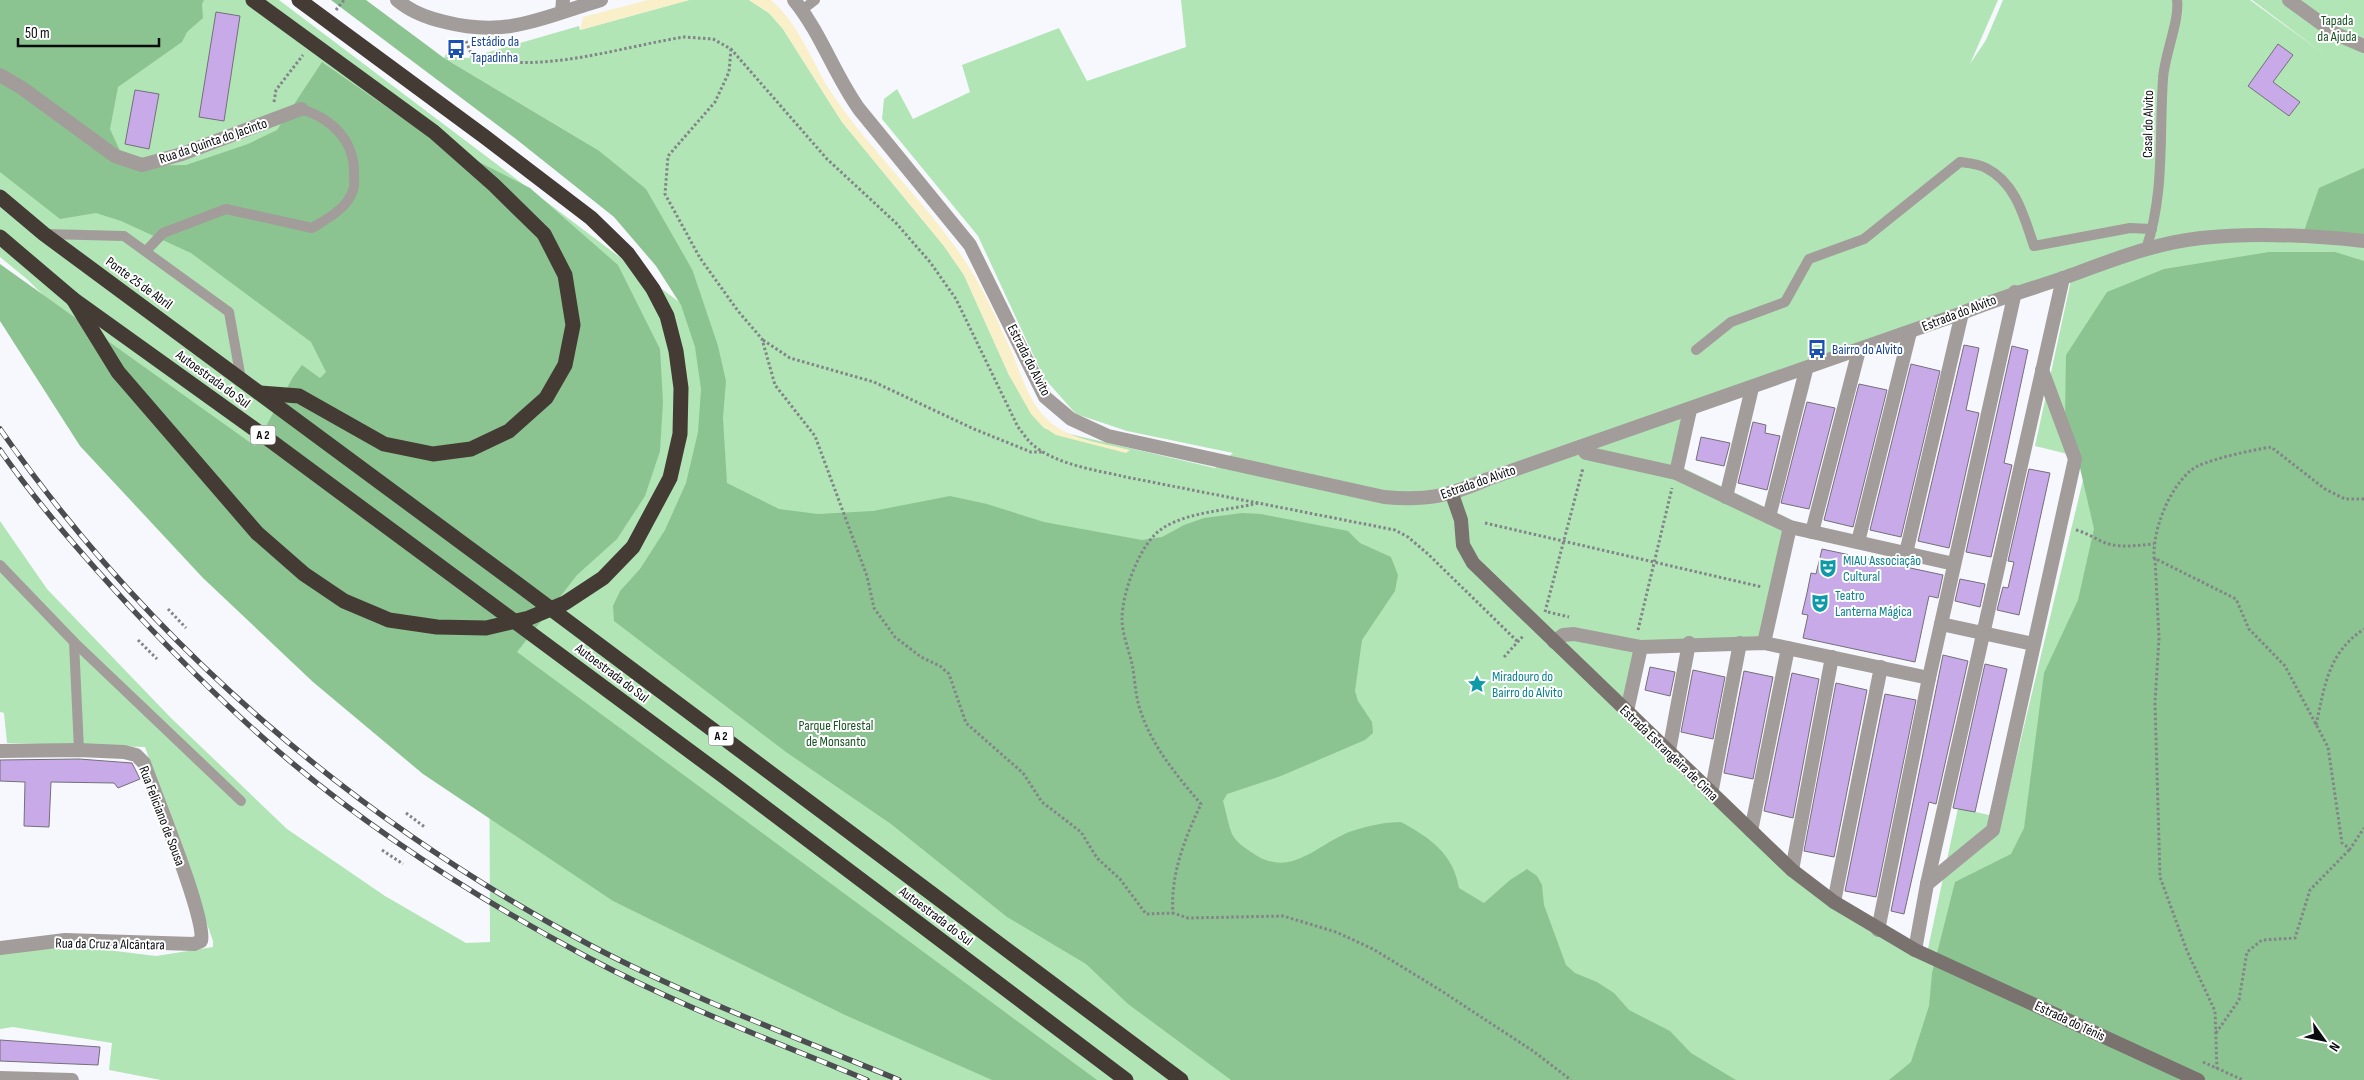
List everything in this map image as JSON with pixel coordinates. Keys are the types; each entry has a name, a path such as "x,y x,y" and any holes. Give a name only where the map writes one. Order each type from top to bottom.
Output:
{"highway":[{"path":"253,0 434,132 494,185 544,234 565,276 573,324 565,365 546,398 509,431 471,449 433,454 384,444 299,396 260,393"},
{"path":"73,300 118,372 257,533 304,574 344,601 389,620 436,626 486,628 530,618 565,603 603,578 633,547 651,517 670,478 680,434 681,388 676,351 666,316 653,289 628,254 591,218 299,0"},
{"name":"Ponte 25 de Abril","path":"0,197 44,234 260,393"},
{"name":"A 2","path":"0,237 73,300"},
{"name":"Autoestrada do Sul","path":"73,300 324,480 715,769 1126,1080"},
{"name":"Autoestrada do Sul","path":"260,393 1181,1080"}],"main road":[{"name":"Estrada Estrangeira de Cima","path":"1452,494 1462,520 1463,545 1468,557 1711,794 1792,870 1834,902 1878,930 1942,962"},
{"name":"Estrada do Ténis","path":"1942,962 2198,1080"}],"street":[{"path":"396,0 417,13 431,18 482,29 500,29 522,25 563,6 601,0"},
{"path":"2289,0 2336,34 2364,46"},
{"name":"Estrada do Alvito","path":"798,5 858,110 970,246 1004,309 1035,379 1045,396 1057,409 1071,420 1108,436 1384,497 1409,500 1452,494 1584,450 1690,410 1962,314 2015,292 2063,278 2146,249 2200,238 2254,235 2303,234 2364,241"},
{"name":"Rua da Quinta do Jacinto","path":"0,75 22,88 115,156 142,165 182,154 302,109"},
{"path":"1915,950 1927,884 2063,278"},
{"path":"1878,930 1929,678 2015,292"},
{"path":"1906,553 1962,314"},
{"path":"1858,542 1910,332"},
{"path":"1812,532 1859,350"},
{"path":"1927,884 1993,830 2075,459 2042,369"},
{"path":"1769,517 1806,370"},
{"path":"1726,497 1752,388"},
{"path":"1676,473 1690,410"},
{"path":"1584,450 1676,473 1790,527 1954,564"},
{"path":"1764,642 1790,527"},
{"path":"1941,624 2033,644"},
{"path":"1554,642 1563,635 1574,634 1689,643 1764,642 1929,678"},
{"path":"1627,711 1639,640"},
{"path":"1669,752 1689,643"},
{"path":"1711,794 1740,643"},
{"path":"1750,831 1788,648"},
{"path":"1792,870 1832,657"},
{"path":"1834,902 1881,667"},
{"name":"Rua Feliciano de Sousa","path":"0,751 79,750 124,752 136,755 144,763 201,923"},
{"name":"Rua da Cruz a Alcântara","path":"0,948 66,940 154,945 199,942 202,938 201,923"},
{"path":"0,1078 72,1080"}],"lane":[{"path":"798,5 815,0"},
{"name":"Casal do Alvito","path":"2146,249 2152,229 2162,154 2163,77 2177,0"},
{"path":"146,252 163,233 226,209 312,228 337,213 353,190 355,157 344,139 329,122 317,114 302,109"},
{"path":"1696,350 1731,322 1786,302 1809,259 1864,239 1960,162 1985,167 2003,180 2018,200 2034,246 2130,228 2152,229"},
{"path":"44,234 124,236 229,312 241,379"},
{"path":"0,565 74,642 241,800"},
{"path":"74,642 79,750"}],"path":[{"path":"731,49 729,72 715,102 668,156 665,194 700,258 762,339 790,358 874,382 982,432 1031,452 1044,452"},
{"path":"276,90 286,78"},
{"path":"762,339 774,385 815,436 867,576 874,608 895,637 921,657 940,666 949,674 966,723 1023,773 1042,802 1081,832 1097,858 1120,879 1146,914 1173,913 1188,918 1283,916 1336,932 1373,949 1440,990 1533,1051 1570,1080"},
{"path":"2217,1069 2215,1011 2187,951 2160,877 2154,703 2159,638 2154,544 2168,500 2191,470 2240,452 2271,447 2324,489 2345,499 2364,500"},
{"path":"1546,612 1584,450"},
{"path":"1639,640 1676,473"},
{"path":"1173,913 1171,896 1185,839 1201,804 1173,771 1140,709 1122,620 1128,587 1145,546 1163,528 1207,513 1258,503"},
{"path":"1485,523 1776,590"},
{"path":"2060,527 2091,534 2107,544 2122,547 2154,544"},
{"path":"2154,558 2236,599 2249,629 2285,666 2328,747 2342,843 2350,849"},
{"path":"168,609 186,628"},
{"path":"2316,726 2323,692 2333,662 2345,643 2364,628"},
{"path":"138,640 157,659"},
{"path":"1504,658 1518,642"},
{"path":"406,813 426,828"},
{"path":"2216,1033 2239,1000 2247,952 2262,940 2295,938 2310,890 2350,849 2364,828"},
{"path":"382,850 403,864"}],"green space":[{"name":"Parque Florestal de Monsanto","path":"0,0 279,0 711,326 693,271 598,150 444,58 446,54 453,57 468,58 579,26 580,30 689,0 749,0 769,13 783,29 842,122 944,246 964,275 1009,375 1044,428 1215,468 1233,453 1127,431 1076,414 1044,378 978,236 882,119 884,99 897,89 913,119 970,92 962,65 1059,28 1087,81 1186,47 1181,0 1998,0 1970,64 1986,40 2003,0 2250,0 2324,54 2252,0 2364,0 2364,1080 161,1080 109,1070 112,1043 13,1027 0,1029 0,953 58,944 156,956 213,947 213,941 145,747 7,743 4,713 0,712 0,521 47,589 171,718 287,829 385,896 466,943 490,942 489,646 91,343 28,280 0,257","holes":["2073,271 2035,446 2088,459 2002,818 1958,808 1926,958 1829,896 1676,753 1625,698 1637,641 1766,642 1792,520 1677,465 1690,403"]},
{"path":"0,0 204,0 202,4 203,18 187,32 182,42 118,87 110,129 127,166 186,165 248,144 277,130 322,62 428,136 530,188 618,265 660,349 663,402 660,451 645,496 617,539 577,575 517,652 1097,1080 992,1080 845,1015 613,901 423,774 313,682 203,578 80,446 0,321 0,264 255,446 293,377 302,365 320,378 326,372 311,342 191,253 121,221 96,213 60,219 0,172"},
{"path":"331,0 366,0 444,58 598,150 646,189 693,271 718,346 726,381 723,418 727,483 779,509 818,514 873,511 950,496 987,504 1044,522 1142,540 1162,537 1184,525 1204,518 1242,513 1261,514 1348,531 1360,543 1391,557 1398,575 1395,591 1362,640 1355,691 1358,701 1372,722 1373,733 1365,740 1281,776 1227,794 1223,801 1232,834 1240,844 1251,852 1265,860 1279,863 1303,857 1352,831 1364,827 1401,822 1439,848 1451,865 1459,888 1484,903 1510,880 1527,869 1537,876 1542,885 1544,905 1566,965 1575,973 1597,982 1614,993 1629,1010 1670,1031 1691,1053 1736,1080 1231,1080 1128,1004 1086,964 1007,917 891,824 786,752 614,621 613,606 620,591 640,569 665,530 686,483 698,432 701,389 695,347 681,305 656,266 614,217 516,139"},
{"path":"2364,168 2364,241 2303,234 2319,188"},
{"path":"2269,252 2335,252 2364,261 2364,1080 1889,1080 1911,1062 1929,1006 1932,973 1955,882 2011,854 2024,828 2044,673 2078,600 2094,529 2080,468 2065,419 2066,355 2107,292 2164,269"}],"sand":[{"path":"648,0 689,0 580,30 583,17"},
{"path":"749,0 771,0 781,10 797,32 831,92 848,116 959,252 984,294 1010,348 1030,396 1042,413 1049,421 1067,433 1098,443 1130,450 1126,453 1056,435 1042,426 1031,414 1009,375 964,275 944,246 842,122 783,29 769,13"}],"building":[{"path":"216,12 240,16 224,121 199,117"},
{"path":"2278,44 2293,55 2273,82 2300,102 2289,116 2248,86"},
{"path":"135,90 159,94 149,149 125,144"},
{"path":"1964,345 1979,348 1966,410 1979,413 1949,548 1918,541"},
{"path":"2012,346 2028,350 2004,463 2012,465 1991,557 1966,552"},
{"path":"1911,364 1940,371 1901,537 1870,530"},
{"path":"1859,384 1887,390 1853,527 1824,520"},
{"path":"1807,402 1835,408 1809,509 1781,503"},
{"path":"1753,422 1766,425 1765,433 1780,436 1767,490 1738,483"},
{"path":"1701,437 1730,443 1724,466 1696,460"},
{"path":"2029,469 2050,473 2019,615 1997,610 2003,587 2008,588 2014,562 2008,561"},
{"path":"1822,549 1943,575 1938,598 1929,596 1915,662 1803,638 1808,615 1802,614 1811,573 1816,574"},
{"path":"1960,579 1985,584 1980,607 1955,601"},
{"path":"1943,655 1968,661 1936,804 1929,802 1904,914 1891,911"},
{"path":"1985,664 2007,669 1975,812 1953,808"},
{"path":"1650,667 1675,672 1670,696 1645,690"},
{"path":"1693,670 1725,677 1713,739 1681,732"},
{"path":"1744,671 1773,677 1753,779 1724,773"},
{"path":"1792,673 1819,679 1793,818 1764,811"},
{"path":"1836,683 1867,690 1834,857 1804,851"},
{"path":"1885,694 1916,700 1876,897 1845,891"},
{"path":"79,759 132,763 140,779 118,788 114,783 51,782 49,827 24,826 25,782 0,781 0,760"},
{"path":"0,1040 100,1047 98,1065 0,1061"}],"railway":[{"path":"0,429 59,508 123,583 191,654 264,721 340,784 420,842 503,895 588,944 664,982 899,1080"},
{"path":"0,450 64,532 115,591 168,647 278,751 350,809 426,862 506,912 587,957 690,1007 867,1080"}],"place":[{"name":"Estádio da Tapadinha","path":"456,49"},
{"name":"Bairro do Alvito","path":"1817,349"},
{"name":"MIAU Associação Cultural","path":"1828,568"},
{"name":"Teatro Lanterna Mágica","path":"1820,603"},
{"name":"Miradouro do Bairro do Alvito","path":"1477,684"}],"park label":[{"name":"Tapada da Ajuda","path":"2337,28"}]}
